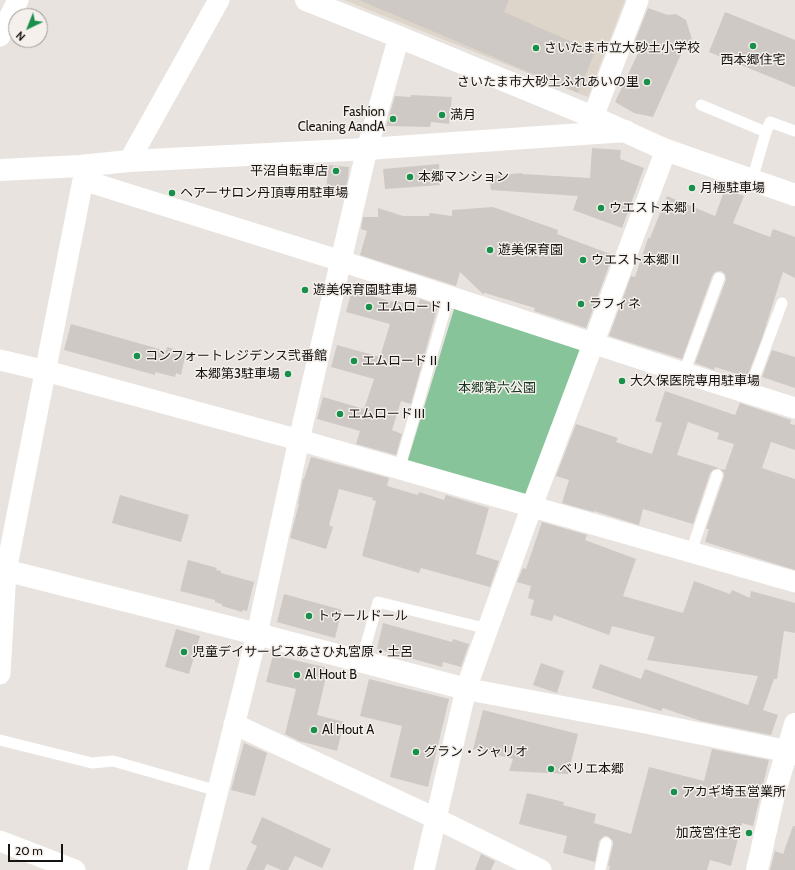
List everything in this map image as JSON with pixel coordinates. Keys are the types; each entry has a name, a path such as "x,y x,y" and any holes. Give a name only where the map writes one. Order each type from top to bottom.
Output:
{"street":[{"path":"0,36 18,0"},
{"path":"129,161 218,0"},
{"path":"306,0 399,36 626,131 666,150 795,196"},
{"path":"593,117 638,0"},
{"path":"198,870 257,634 299,440 367,149 399,36"},
{"path":"0,170 82,173 129,161 367,149 626,131"},
{"path":"424,870 466,689 532,506 666,150"},
{"path":"82,173 341,261 795,408"},
{"path":"0,674 3,570 46,370 82,173"},
{"path":"0,360 46,370 299,440 795,582"},
{"path":"3,570 257,634 466,689 638,721 791,752"},
{"path":"234,724 437,819 541,870"},
{"path":"757,870 772,802 791,752 795,724"},
{"path":"0,841 75,870"}],"lane":[{"path":"701,105 766,132"},
{"path":"752,180 770,122 795,132"},
{"path":"684,373 719,278"},
{"path":"399,469 449,296"},
{"path":"748,394 782,304"},
{"path":"691,552 717,475"},
{"path":"361,662 378,602 488,629"},
{"path":"0,740 92,763 113,761 218,791"},
{"path":"600,870 606,843"}],"shaded area":[{"name":"さいたま市立大砂土小学校","path":"344,0 625,0 588,97"}],"green space":[{"name":"本郷第六公園","path":"455,306 583,347 525,496 407,463"}],"building":[{"name":"さいたま市立大砂土小学校","path":"359,0 509,0 504,12 595,52 578,93"},
{"name":"さいたま市大砂土ふれあいの里","path":"648,8 668,15 676,14 686,20 694,46 686,43 653,117 634,113 615,102 640,49 633,46"},
{"name":"西本郷住宅","path":"725,12 795,40 795,87 709,52"},
{"path":"411,95 452,97 449,124 431,122 430,127 386,126 395,96 411,97"},
{"path":"592,148 621,150 620,159 644,168 622,228 573,210 578,196 491,190 489,176 522,173 590,178"},
{"name":"本郷マンション","path":"439,164 440,185 385,189 383,169"},
{"path":"328,165 349,167 348,179 344,193 326,195"},
{"path":"725,189 744,196 733,223 770,237 773,229 795,237 795,278 783,272 762,338 747,377 715,367 714,370 695,363 726,280 725,274 721,271 715,272 712,276 682,359 609,336 631,276 635,277 648,238 650,238 667,196 715,216"},
{"path":"493,207 558,230 557,234 613,255 586,328 534,311 535,308 485,293 483,294 460,272 456,286 360,255 367,231 361,229 363,217 378,217 378,208 403,216 429,216 430,213 452,216 452,210"},
{"path":"352,290 397,303 397,301 418,307 420,299 438,305 411,404 401,401 392,430 402,434 396,455 356,444 360,431 317,419 323,397 364,409 374,379 331,367 337,345 380,357 390,324 346,312"},
{"path":"71,324 166,351 167,347 186,352 181,375 176,373 175,377 155,372 155,375 64,350"},
{"path":"772,350 795,357 795,388 762,377"},
{"path":"665,391 735,415 740,403 791,420 790,424 795,425 795,450 771,442 762,468 795,479 795,570 705,542 709,529 706,529 724,477 724,473 720,469 725,470 734,444 717,439 719,433 688,422 677,455 719,468 710,473 693,524 643,509 639,525 562,503 569,480 556,476 576,424 618,438 616,442 652,454 662,423 655,421"},
{"path":"311,457 389,478 387,486 418,495 419,492 444,500 446,495 489,508 476,554 499,561 490,587 421,568 419,573 362,556 376,501 372,500 373,498 339,489 329,525 333,527 326,549 290,538 299,504 303,479"},
{"path":"120,495 189,515 181,542 112,523"},
{"path":"542,522 587,535 585,540 636,559 623,596 683,613 694,581 730,594 732,590 750,598 751,591 795,603 795,633 784,631 777,679 774,679 763,710 778,715 771,735 701,721 663,708 661,711 592,688 600,664 641,679 645,669 748,705 758,676 647,660 655,637 612,626 609,635 554,615 552,621 530,615 534,600 528,598 531,586 517,582 523,568 526,569"},
{"path":"188,560 217,568 216,570 221,571 221,573 254,582 247,611 242,610 242,612 222,606 222,604 215,602 215,600 180,591"},
{"name":"トゥールドール","path":"284,594 342,610 335,638 277,622"},
{"path":"383,623 452,642 453,639 469,644 461,667 443,662 442,667 377,649"},
{"path":"176,629 200,636 189,674 165,667"},
{"path":"273,655 328,668 317,715 344,722 337,751 299,741 285,734 296,689 266,682"},
{"path":"541,663 564,671 557,693 533,685"},
{"name":"グラン・シャリオ","path":"369,679 449,699 428,787 390,777 402,726 360,716"},
{"name":"ベリエ本郷","path":"483,710 578,734 568,774 509,771 513,759 473,749"},
{"path":"244,743 267,753 255,796 231,790"},
{"path":"712,749 769,760 753,826 742,823 731,866 710,860 707,870 609,870 610,866 608,866 613,841 608,836 604,836 599,841 595,862 563,853 567,836 519,824 527,793 564,802 563,805 596,814 594,823 631,834 649,767 704,781"},
{"path":"262,817 331,849 322,868 295,856 288,870 281,870 267,864 264,870 246,870 257,846 251,843"},
{"path":"793,826 795,826 795,870 770,870 775,851 783,854"},
{"path":"481,854 495,861 491,870 475,870"}],"place":[{"name":"西本郷住宅","path":"753,46"},
{"name":"さいたま市立大砂土小学校","path":"536,48"},
{"name":"さいたま市大砂土ふれあいの里","path":"647,82"},
{"name":"満月","path":"442,115"},
{"name":"Fashion Cleaning AandA","path":"393,119"},
{"name":"平沼自転車店","path":"336,171"},
{"name":"本郷マンション","path":"410,177"},
{"name":"月極駐車場","path":"692,188"},
{"name":"ヘアーサロン丹頂専用駐車場","path":"172,193"},
{"name":"ウエスト本郷Ⅰ","path":"601,208"},
{"name":"遊美保育園","path":"490,250"},
{"name":"ウエスト本郷Ⅱ","path":"583,260"},
{"name":"遊美保育園駐車場","path":"305,290"},
{"name":"ラフィネ","path":"581,304"},
{"name":"エムロードⅠ","path":"369,307"},
{"name":"コンフォートレジデンス弐番館","path":"137,356"},
{"name":"エムロードⅡ","path":"354,361"},
{"name":"本郷第3駐車場","path":"288,374"},
{"name":"大久保医院専用駐車場","path":"622,381"},
{"name":"エムロードⅢ","path":"340,414"},
{"name":"トゥールドール","path":"309,616"},
{"name":"児童デイサービスあさひ丸宮原・土呂","path":"184,652"},
{"name":"Al Hout B","path":"297,675"},
{"name":"Al Hout A","path":"314,730"},
{"name":"グラン・シャリオ","path":"416,752"},
{"name":"ベリエ本郷","path":"551,769"},
{"name":"アカギ埼玉営業所","path":"674,792"},
{"name":"加茂宮住宅","path":"749,833"}]}
